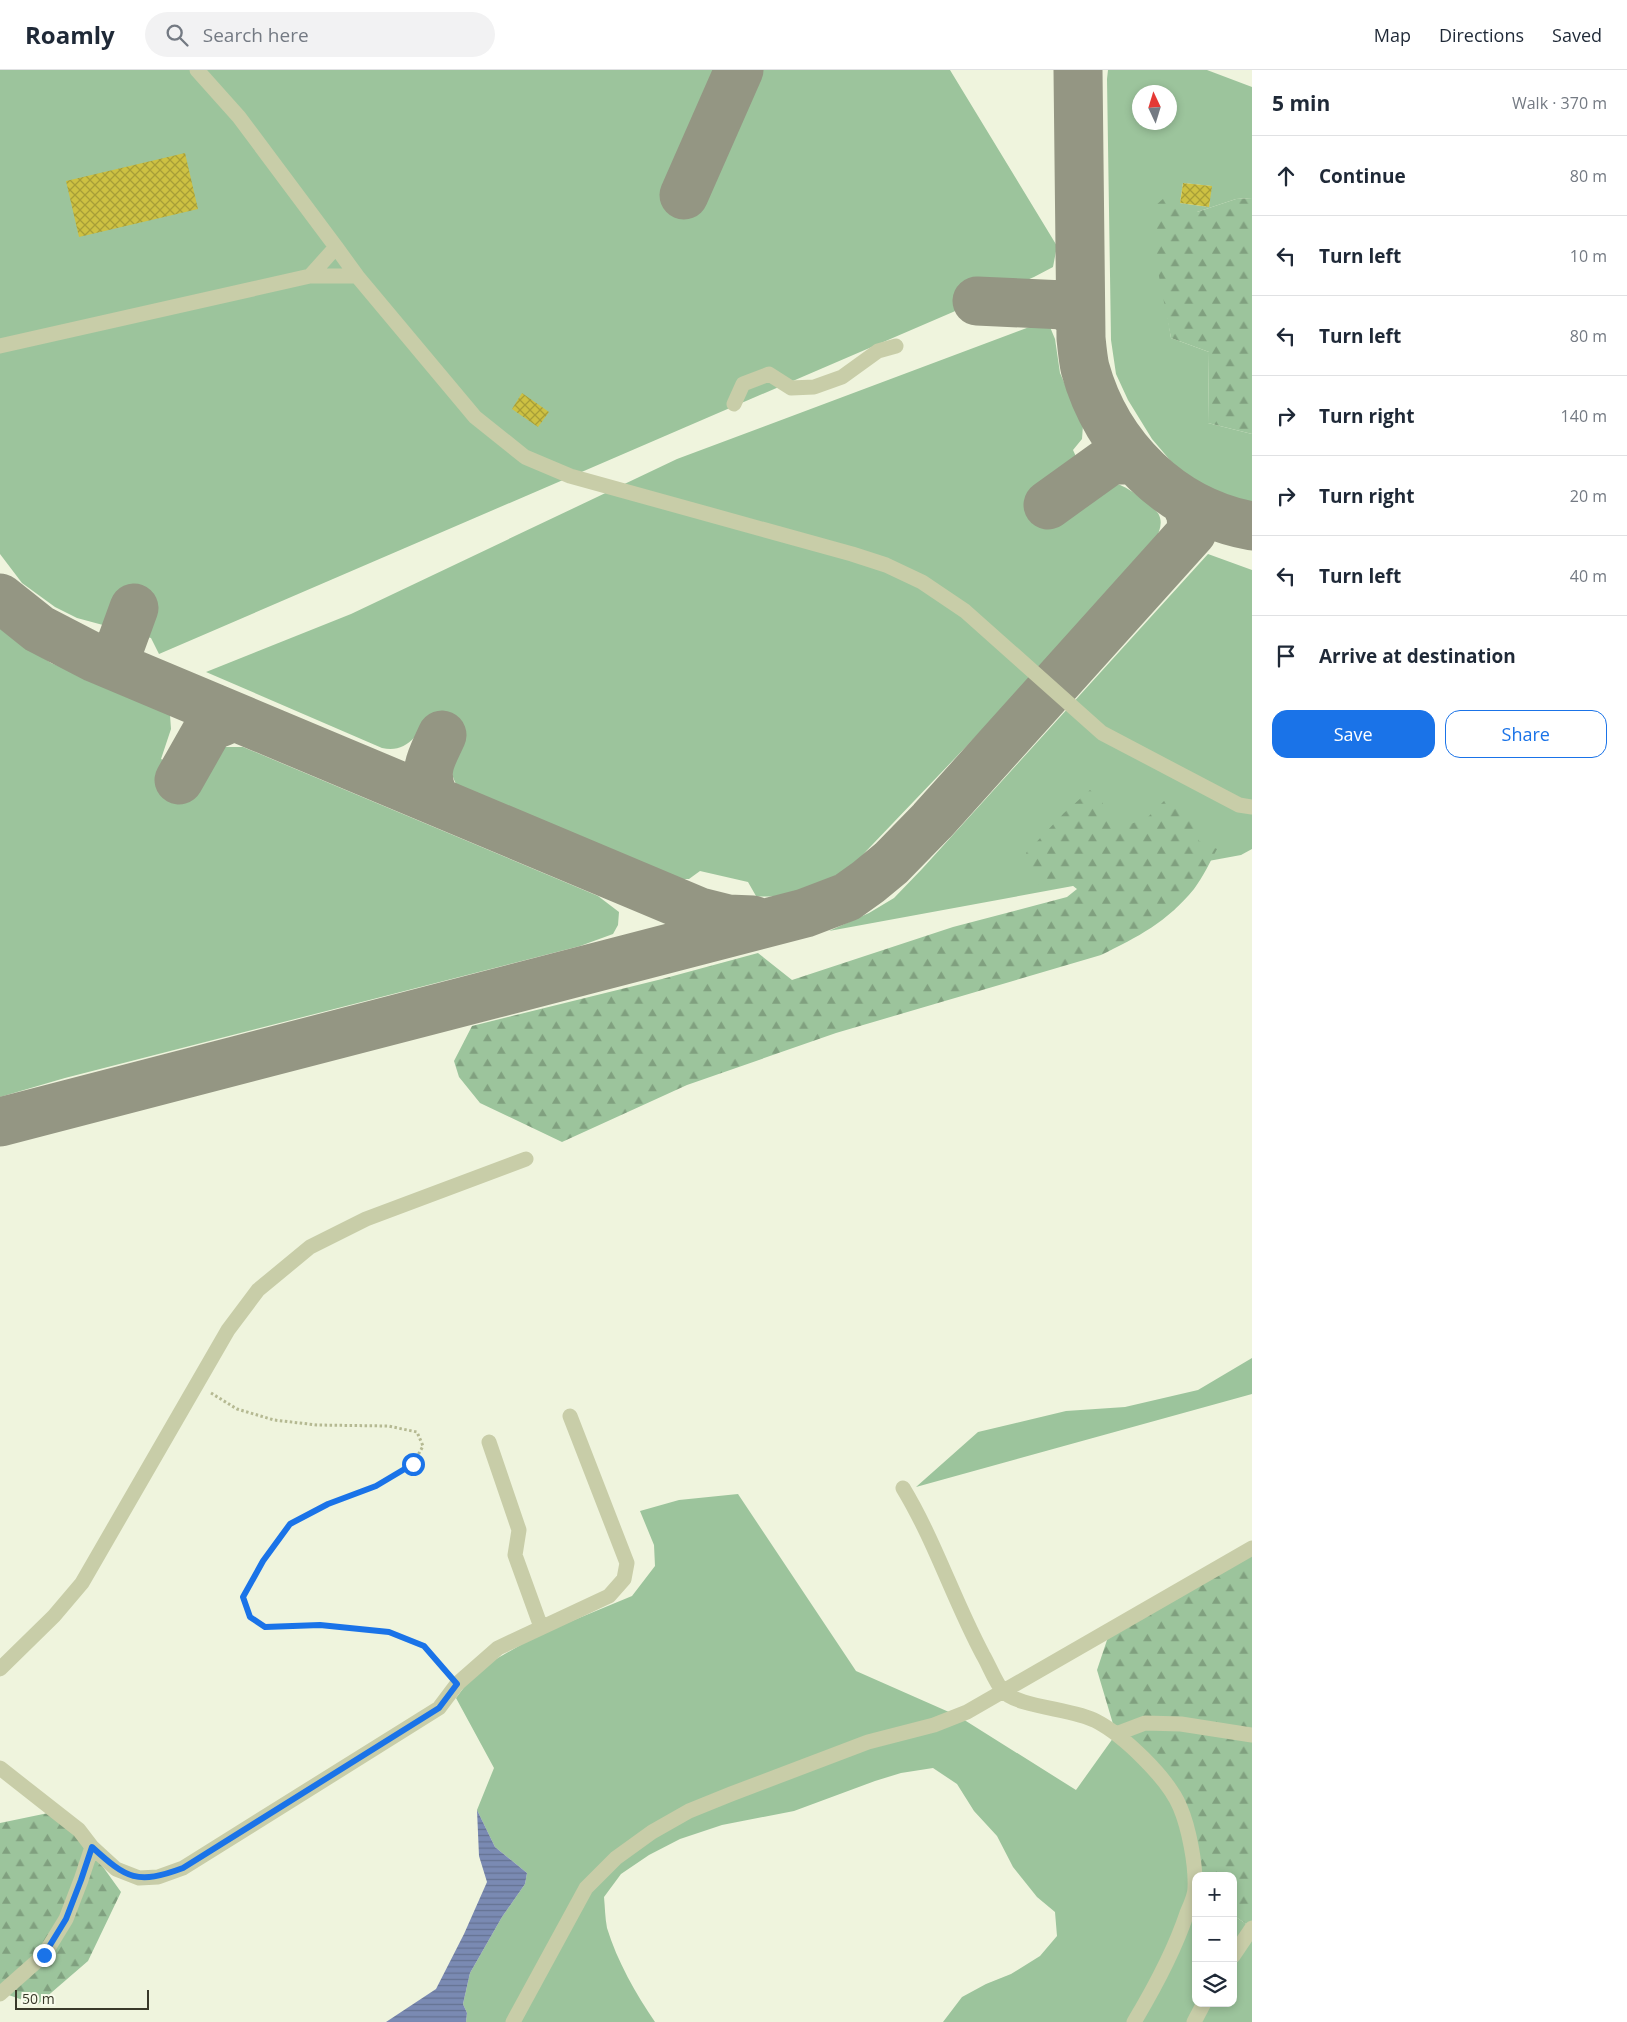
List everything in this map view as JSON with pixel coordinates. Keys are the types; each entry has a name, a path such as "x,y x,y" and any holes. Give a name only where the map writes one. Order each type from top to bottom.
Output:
{"lane":[{"path":"197,70 239,117 358,276 474,417 525,456 570,476 852,554 886,565 922,582 965,611 1102,733 1239,805 1252,807"},
{"path":"310,276 336,247"},
{"path":"0,346 310,276 358,276"},
{"path":"734,404 744,384 770,374 791,388 814,386 842,377 878,351 896,346"},
{"path":"0,1669 54,1616 82,1583 228,1330 258,1290 310,1247 366,1219 526,1159"},
{"path":"0,1768 79,1830 92,1847 116,1869 139,1878 158,1877 183,1868 439,1708 457,1684 498,1648 609,1596 624,1579 627,1563 570,1416"},
{"path":"489,1442 519,1530 515,1555 541,1627"},
{"path":"903,1488 916,1509 975,1639 1003,1692 1034,1704 1095,1720 1116,1734 1159,1774 1180,1806 1191,1848 1195,1890 1178,1939 1151,1994 1134,2022"},
{"path":"513,2022 586,1888 616,1858 652,1832 689,1811 731,1794 868,1742 934,1725 967,1712 1252,1548"},
{"path":"1116,1734 1145,1723 1181,1724 1252,1735"},
{"path":"0,1994 44,1955 66,1919 92,1847"},
{"path":"1237,1950 1252,1928"},
{"path":"1194,2022 1202,2007"}],"path":[{"path":"207,1390 236,1409 274,1420 317,1424 388,1426 417,1432 423,1446 413,1464 376,1486 328,1504 290,1524 263,1561 243,1597 250,1617 265,1627 320,1625 389,1632 424,1646 457,1684"}],"green space":[{"path":"0,70 950,70 1057,246 1053,267 1034,277 159,654 151,638 77,618 55,607 22,583 0,554"},
{"path":"1108,70 1207,70 1252,87 1252,198 1236,199 1197,212 1165,301 1171,338 1209,352 1208,423 1252,434 1252,502 1225,497 1181,473 1152,439 1128,400 1116,374 1111,340","holes":["1183,183 1211,186 1209,207 1180,203"]},
{"path":"1164,198 1197,212 1236,199 1252,198 1252,434 1208,423 1209,352 1171,338 1155,256 1155,206"},
{"path":"1040,323 1050,327 1055,339 1060,373 1083,425 1082,439 1073,450 1093,494 1106,485 1114,483 1125,487 1139,496 1157,511 1159,515 1161,524 1156,539 1024,686 859,859 830,879 792,893 767,897 756,896 748,882 700,871 689,879 671,879 458,787 452,771 456,754 415,737 400,747 392,749 382,748 206,672 351,614 677,459"},
{"path":"1208,554 1252,570 1252,849 1241,855 829,931 869,913 894,898"},
{"path":"0,628 51,663 159,706 170,715 171,729 161,759 205,778 224,747 243,747 598,896 619,912 618,925 613,934 580,946 65,1078 0,1097"},
{"path":"1090,790 1102,802 1116,830 1148,817 1167,798 1194,817 1199,841 1217,849 1194,889 1184,901 1151,928 1101,955 836,1033 687,1085 562,1142 480,1103 459,1077 454,1061 472,1026 758,953 792,980 953,927 1067,897 1077,889 1068,882 1039,885 1026,853 1064,813"},
{"path":"1252,1358 1252,1394 916,1487 978,1432 1066,1411 1125,1407 1198,1390"},
{"path":"738,1494 856,1671 958,1716 1076,1790 1116,1734 1180,1806 1193,1872 1192,2007 1237,2007 1237,1918 1252,1928 1252,2022 943,2022 962,1997 986,1984 1011,1974 1040,1956 1057,1936 1055,1912 1037,1897 1013,1867 997,1836 974,1811 957,1784 933,1768 901,1773 875,1781 794,1811 722,1825 680,1839 649,1855 621,1874 604,1897 607,1928 616,1953 628,1977 655,2022 466,2022 467,2013 463,2004 470,1973 502,1917 525,1884 527,1873 495,1847 477,1810 494,1768 456,1698 477,1670 538,1635 632,1596 655,1566 654,1545 640,1511 679,1500"},
{"path":"1252,1548 1252,1928 1237,1918 1237,1872 1195,1872 1180,1806 1116,1734 1097,1670 1110,1631"},
{"path":"53,1812 93,1853 121,1892 88,1961 37,2005 0,1992 0,1823"}],"water":[{"path":"477,1810 495,1847 527,1873 525,1884 502,1917 470,1973 463,2004 467,2013 466,2022 386,2022 436,1989 464,1934 487,1882 479,1856"}],"building":[{"path":"185,153 198,209 79,237 66,181"},
{"path":"1183,183 1212,186 1209,207 1180,203"},
{"path":"522,393 549,412 538,427 512,409"}],"taxiway":[{"path":"684,195 739,70"},
{"path":"1078,70 1081,338 1085,368 1095,397 1109,424 1126,449 1146,471 1169,491 1195,506 1222,518 1252,526"},
{"path":"977,301 1064,305 1073,312"},
{"path":"1048,505 1112,459 1123,460"},
{"path":"0,1122 805,913 847,897 891,863 932,821 1192,532 1191,514 1188,508"},
{"path":"0,598 39,629 95,658 700,912 728,919 753,920"},
{"path":"122,663 118,652 134,608"},
{"path":"179,780 209,727 222,722"},
{"path":"432,793 428,777 430,763 442,735"}],"route":[{"path":"44,1955 66,1919 92,1847 116,1869 139,1878 158,1877 183,1868 439,1708 457,1684 424,1646 389,1632 320,1625 265,1627 250,1617 243,1597 263,1561 290,1524 328,1504 376,1486 413,1464"}]}
